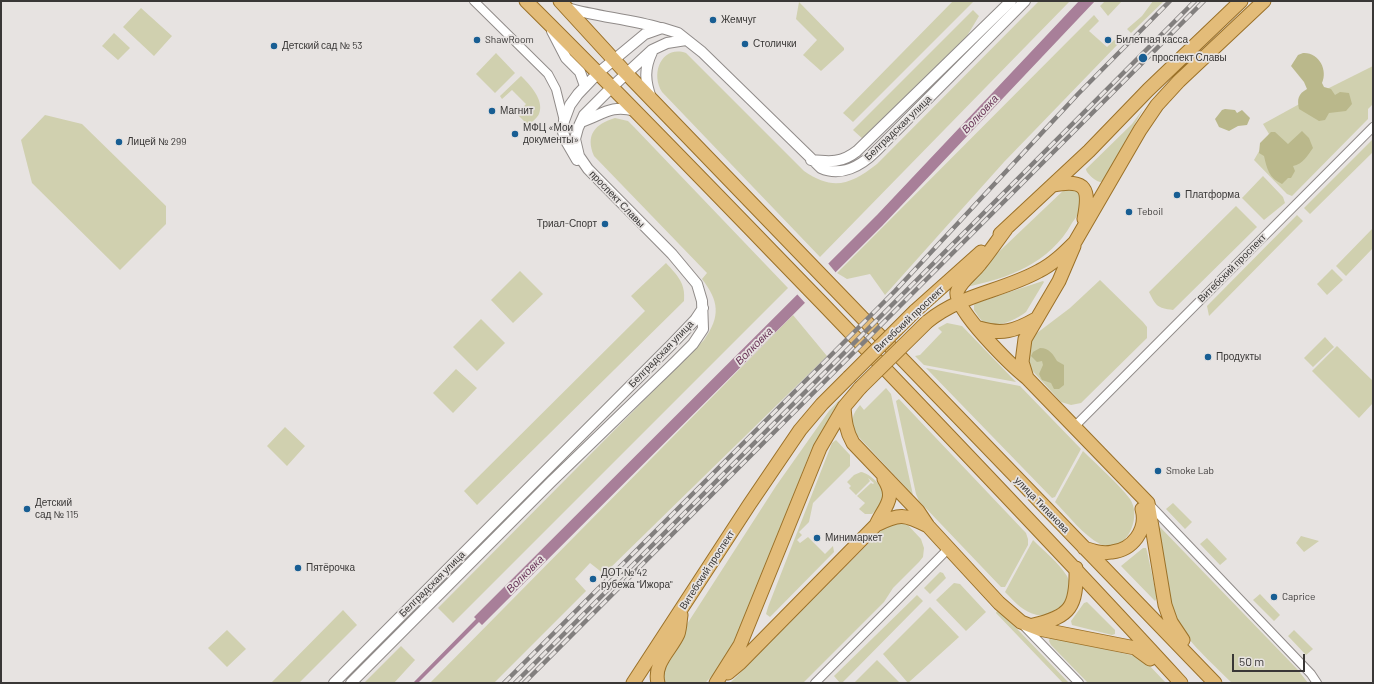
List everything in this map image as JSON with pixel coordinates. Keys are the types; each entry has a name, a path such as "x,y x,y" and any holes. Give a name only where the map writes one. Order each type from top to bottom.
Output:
{"main road":[{"path":"526,1 638,112"},
{"name":"Витебский проспект","path":"633,683 749,505 800,430 822,404 916,311 1006,229 1116,124 1148,90 1241,1"},
{"name":"Витебский проспект","path":"718,681 740,645 815,459 829,430 844,407 860,388 926,322 958,302 1034,274 1053,263 1075,242 1140,130 1157,106 1179,81 1264,1"},
{"path":"563,5 651,99"},
{"name":"улица Типанова","path":"651,99 1215,683"},
{"name":"улица Типанова","path":"638,112 1076,568 1181,683"},
{"path":"1053,184 1075,183 1086,192 1087,203 1083,229"},
{"path":"1006,229 980,265 959,288 957,294 958,302 979,328 983,336 996,350 1013,367 1027,378 1142,498 1165,605 1179,637 1200,658 1203,671"},
{"path":"1027,378 1022,362 1023,346 1036,319 1059,281 1075,242"},
{"path":"979,328 997,332 1007,331 1024,326 1036,319"},
{"path":"844,407 848,434 878,469 918,511 928,526 1013,616 1027,626 1135,648 1146,655 1172,683"},
{"path":"718,681 740,663 876,525 888,505 890,493 878,469"},
{"path":"1084,548 1101,552 1112,552 1123,549 1132,543 1139,535 1143,524 1142,498"},
{"path":"876,525 892,517 901,515 910,517 928,526"},
{"path":"1027,626 1058,618 1069,608 1075,596 1076,568"},
{"path":"658,683 656,677 659,666 678,634 682,609"}],"street":[{"path":"474,1 548,74 556,89 564,121"},
{"name":"Белградская улица","path":"811,160 833,162 842,161 854,153 1010,1"},
{"name":"Белградская улица","path":"811,160 829,172 838,172 850,169 870,157 1025,1"},
{"path":"563,5 592,15 644,23 678,32 702,52 811,160"},
{"path":"549,24 566,58 580,72 585,86"},
{"path":"588,169 574,155 563,132 564,121 570,105 585,86 598,73 645,34 662,28"},
{"name":"проспект Славы","path":"686,40 667,43 652,50 626,73 583,119 575,139 579,156 588,169 689,273 699,289 703,308"},
{"path":"651,99 645,78 648,61 652,50"},
{"path":"570,105 575,115 583,119 610,109 627,108 638,112"},
{"name":"Витебский проспект","path":"1074,427 1373,127"},
{"name":"Белградская улица","path":"334,683 672,344 695,320 703,308"},
{"name":"Белградская улица","path":"351,683 550,482 693,344 702,329 703,308"},
{"path":"1142,498 1311,674 1317,683"},
{"path":"815,683 949,548"},
{"path":"1027,626 1079,683"}],"green space":[{"path":"953,1 974,1 853,122 843,113"},
{"path":"1039,1 1070,1 820,257 662,92 657,77 660,62 665,57 670,53 686,53 804,171 824,181 841,183 858,177 877,164"},
{"path":"1105,1 1122,1 1108,16 1100,6"},
{"path":"1153,1 1164,1 1131,33 1127,29 1142,16"},
{"path":"799,2 844,48 844,50 821,71 803,55 817,40 796,19"},
{"path":"141,8 172,36 154,56 123,27"},
{"path":"973,10 979,16 967,36 864,140 853,130"},
{"path":"1094,15 1099,21 1089,31 1107,47 1114,40 1119,43 1004,162 885,295 870,274 847,279 837,273"},
{"path":"114,33 130,48 118,60 102,46"},
{"path":"496,53 515,73 495,93 476,74"},
{"path":"1373,66 1373,104 1368,109 1368,119 1292,196 1287,194 1254,160 1269,134 1263,124 1323,91"},
{"path":"521,76 528,83 540,103 539,114 528,125 517,114 526,104 512,90 502,99 500,96"},
{"path":"1143,109 1104,180 1099,182 1094,179 1089,175 1086,169 1132,124"},
{"path":"45,115 82,124 166,206 166,224 120,270 32,183 21,140"},
{"path":"615,118 628,121 788,288 453,623 438,608 704,340 713,323 716,309 715,302 712,294 702,279 707,273 594,156 591,149 591,136 597,127 608,120"},
{"path":"1373,139 1373,152 1310,214 1304,208"},
{"path":"1263,176 1283,197 1285,203 1264,220 1242,198"},
{"path":"1066,188 1079,189 1081,207 1080,211 1063,237 1052,249 1040,259 1012,274 981,284 965,287 966,283"},
{"path":"1236,206 1257,227 1173,310 1158,306 1149,292"},
{"path":"1297,215 1303,221 1209,316 1207,306"},
{"path":"1373,228 1373,248 1346,276 1336,266"},
{"path":"666,263 682,284 684,289 684,301 477,505 464,491 645,311 631,296"},
{"path":"1332,269 1343,280 1327,295 1317,284"},
{"path":"520,271 543,294 513,323 491,300"},
{"path":"1100,280 1143,322 1147,327 1147,338 1081,403 1071,405 1061,402 1029,367 1029,349 1032,340 1037,333 1070,308"},
{"path":"1043,281 1044,282 1026,312 1013,320 996,325 987,324 981,320 974,310 974,305 976,303"},
{"path":"793,315 827,356 604,574 590,563 575,579 586,591 494,683 430,683"},
{"path":"481,319 505,343 477,371 453,347"},
{"path":"947,323 962,326 1016,382 924,365 915,356 920,355 942,332 938,328"},
{"path":"1325,337 1334,347 1313,367 1304,358"},
{"path":"1337,346 1373,381 1373,403 1359,418 1312,371"},
{"path":"926,368 1020,386 1081,449 1055,497 1052,498"},
{"path":"456,369 477,388 453,413 433,393"},
{"path":"886,388 891,394 913,495 854,432 853,417 857,408 860,405 864,410"},
{"path":"840,399 810,453 733,647 715,673 705,683 664,683 663,676 669,652 776,486 829,411"},
{"path":"899,399 1026,533 1028,545 1005,587 1001,587 919,501 916,494 896,401"},
{"path":"285,427 305,446 287,466 267,446"},
{"path":"836,440 850,455 850,466 813,503 809,522 799,532 802,535 797,540 800,543 808,537 825,554 833,546 834,552 770,617 766,614 768,607 832,443"},
{"path":"1083,451 1120,487 1130,499 1133,507 1133,525 1124,540 1117,545 1109,546 1100,544 1094,540 1082,530 1055,502"},
{"path":"861,472 876,481 882,488 884,496 882,504 872,514 865,514 859,509 865,503 857,496 871,483 874,483 868,478 870,481 856,495 849,488 851,486 847,482 854,475"},
{"path":"1173,503 1192,522 1185,529 1166,509"},
{"path":"889,523 906,523 921,539 924,548 923,557 893,588 884,602 803,683 730,683"},
{"path":"1159,526 1298,670 1308,683 1232,683 1204,655 1190,640 1180,626 1172,605 1159,538"},
{"path":"1301,536 1319,541 1304,552 1296,543"},
{"path":"1207,538 1227,559 1220,565 1200,544"},
{"path":"1033,540 1060,566 1070,583 1070,591 1064,604 1052,613 1044,615 1037,615 1028,612 1005,592"},
{"path":"1143,548 1146,548 1147,551 1157,598 1155,601 1121,566"},
{"path":"940,572 943,573 946,578 930,594 924,588"},
{"path":"954,583 960,584 986,612 966,631 936,600"},
{"path":"1260,594 1280,615 1274,621 1253,600"},
{"path":"917,595 923,601 842,683 840,683 834,676"},
{"path":"1087,602 1115,630 1115,634 1112,635 1072,625 1071,621 1084,603"},
{"path":"930,607 959,637 908,683 883,654"},
{"path":"998,609 1069,683 1063,683 996,613"},
{"path":"343,610 357,625 299,683 271,683"},
{"path":"227,630 246,649 227,667 208,648"},
{"path":"1294,630 1313,649 1306,655 1288,636"},
{"path":"1050,637 1135,656 1147,663 1166,683 1088,683 1051,645 1049,641"},
{"path":"401,646 415,660 394,683 364,683"},
{"path":"877,660 900,683 854,683"}],"shaded area":[{"path":"1303,53 1314,55 1321,63 1324,73 1322,83 1324,87 1331,89 1335,95 1340,92 1349,93 1352,104 1346,111 1329,113 1325,120 1319,121 1299,109 1299,97 1307,89 1304,82 1291,66 1298,55"},
{"path":"1222,110 1235,110 1237,113 1242,110 1250,118 1247,125 1238,126 1229,131 1219,127 1215,119"},
{"path":"1302,131 1309,138 1313,148 1302,162 1293,166 1295,171 1291,178 1288,178 1282,184 1274,179 1269,173 1264,156 1259,153 1260,143 1271,132 1275,132 1288,144"},
{"path":"1040,348 1048,350 1057,361 1064,365 1064,385 1059,389 1054,389 1051,383 1042,380 1039,374 1043,365 1042,361 1037,362 1031,356 1033,352"}],"water":[{"name":"Волковка","path":"1079,1 1095,1 882,226 482,625 479,622 418,683 413,683 476,619 474,617 877,215"}],"pier":[{"path":"827,262 837,274 806,304 796,293"}],"railway":[{"path":"504,683 895,291 1078,94 1170,1"},
{"path":"515,683 1195,1"},
{"path":"524,683 1204,1"}],"place":[{"name":"Жемчуг","path":"713,20"},
{"name":"ShawRoom","path":"477,40"},
{"name":"Билетная касса","path":"1108,40"},
{"name":"Столички","path":"745,44"},
{"name":"Детский сад № 53","path":"274,46"},
{"name":"проспект Славы","path":"1143,58"},
{"name":"Магнит","path":"492,111"},
{"name":"МФЦ «Мои документы»","path":"515,134"},
{"name":"Лицей № 299","path":"119,142"},
{"name":"Платформа","path":"1177,195"},
{"name":"Teboil","path":"1129,212"},
{"name":"Триал-Спорт","path":"605,224"},
{"name":"Продукты","path":"1208,357"},
{"name":"Smoke Lab","path":"1158,471"},
{"name":"Детский сад № 115","path":"27,509"},
{"name":"Минимаркет","path":"817,538"},
{"name":"Пятёрочка","path":"298,568"},
{"name":"ДОТ № 42 рубежа \"Ижора\"","path":"593,579"},
{"name":"Caprice","path":"1274,597"}]}
